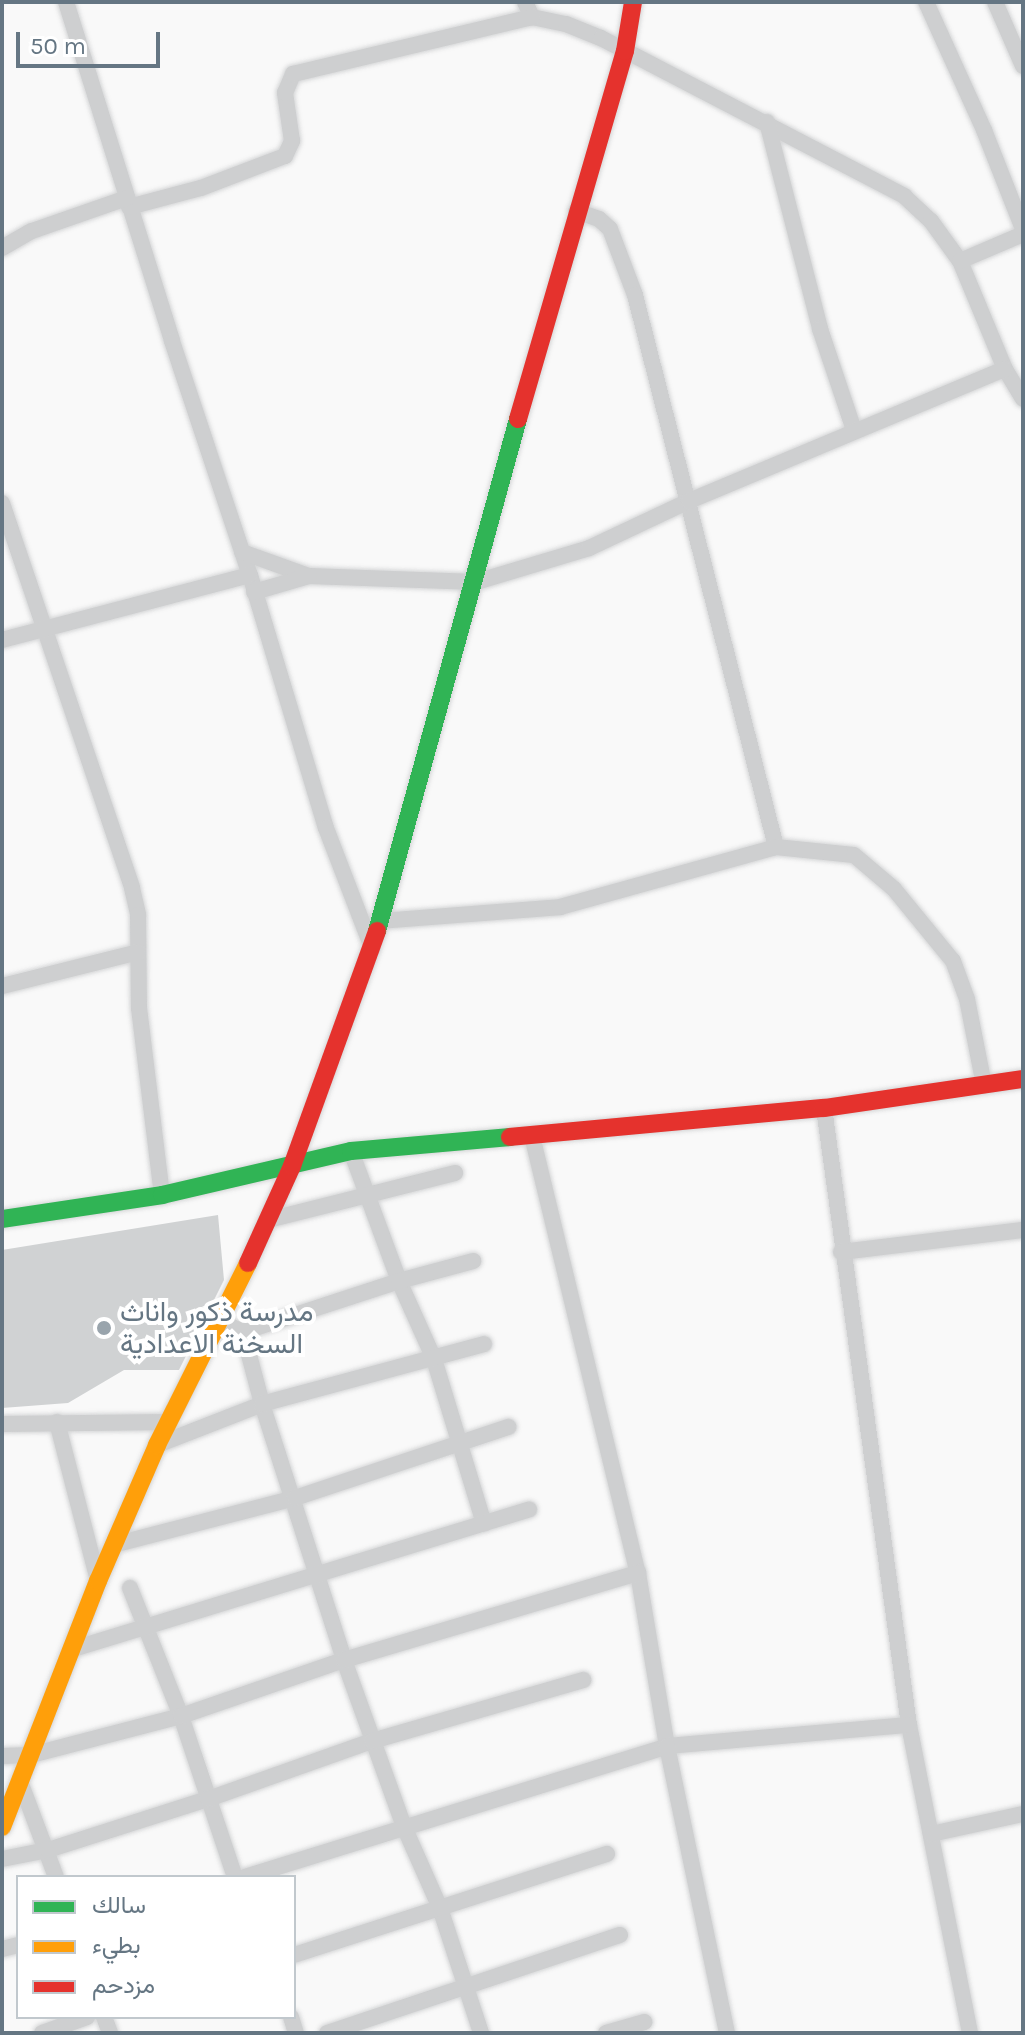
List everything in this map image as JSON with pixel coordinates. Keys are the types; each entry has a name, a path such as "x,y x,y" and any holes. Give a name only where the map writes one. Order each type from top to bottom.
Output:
{"street":[{"path":"66,2 242,552 326,828 372,949"},
{"path":"2,1827 113,1545 157,1445 221,1322 292,1166 372,949 476,582 576,211 625,51 633,2"},
{"path":"926,2 984,130 1023,231 960,261"},
{"path":"995,2 1023,66"},
{"path":"2,248 32,231 128,203 201,188 285,156 292,141 285,93 293,74 528,10 625,51 767,122 904,196 931,221 960,261 1005,369 1023,399"},
{"path":"767,122 820,329 854,430"},
{"path":"576,211 604,222 621,252 689,501 776,847"},
{"path":"2,640 252,584 309,576 476,582 589,548 854,430 1005,369"},
{"path":"2,503 132,888 138,915 144,1050 162,1195"},
{"path":"242,552 309,576"},
{"path":"380,921 560,907 651,884 713,862 776,847 854,855 873,868 926,925 953,961 967,999 984,1085"},
{"path":"2,986 138,952"},
{"path":"2,1219 162,1195 351,1151 824,1108 1023,1079"},
{"path":"824,1108 841,1252 909,1725 970,2033"},
{"path":"532,1136 638,1573 667,1746 727,2033"},
{"path":"351,1151 399,1281 434,1359 484,1524"},
{"path":"268,1220 455,1173"},
{"path":"841,1252 1023,1230"},
{"path":"221,1322 243,1332 399,1281 473,1261"},
{"path":"243,1332 262,1404 295,1498 344,1660 405,1829 440,1908 462,1985 481,2033"},
{"path":"157,1445 262,1404 484,1344"},
{"path":"57,1422 98,1581"},
{"path":"2,1424 168,1422"},
{"path":"113,1545 295,1498 509,1427"},
{"path":"73,1649 529,1510"},
{"path":"2,1756 31,1755 181,1716 344,1660 638,1573"},
{"path":"130,1588 181,1716 234,1875"},
{"path":"2,1859 48,1850 208,1799 372,1741 583,1680"},
{"path":"252,1875 667,1746 909,1725"},
{"path":"21,1784 55,1875"},
{"path":"931,1834 1023,1814"},
{"path":"296,1954 607,1854"},
{"path":"327,2033 462,1985 620,1935"},
{"path":"42,2033 81,2019"},
{"path":"606,2033 644,2022"}],"building":[{"name":"مدرسة ذكور واناث السخنة الاعدادية","path":"218,1215 224,1280 179,1370 124,1370 68,1403 2,1408 2,1250"}],"traffic: fast":[{"path":"377,931 518,419"},
{"path":"2,1219 162,1195 351,1151 510,1137"}],"traffic: slow":[{"path":"2,1827 98,1581 157,1445 248,1263"}],"traffic: jam":[{"path":"518,419 625,51 633,2"},
{"path":"248,1263 292,1166 377,931"},
{"path":"510,1137 824,1108 1023,1079"}],"place":[{"name":"مدرسة ذكور واناث السخنة الاعدادية","path":"104,1328"}]}
